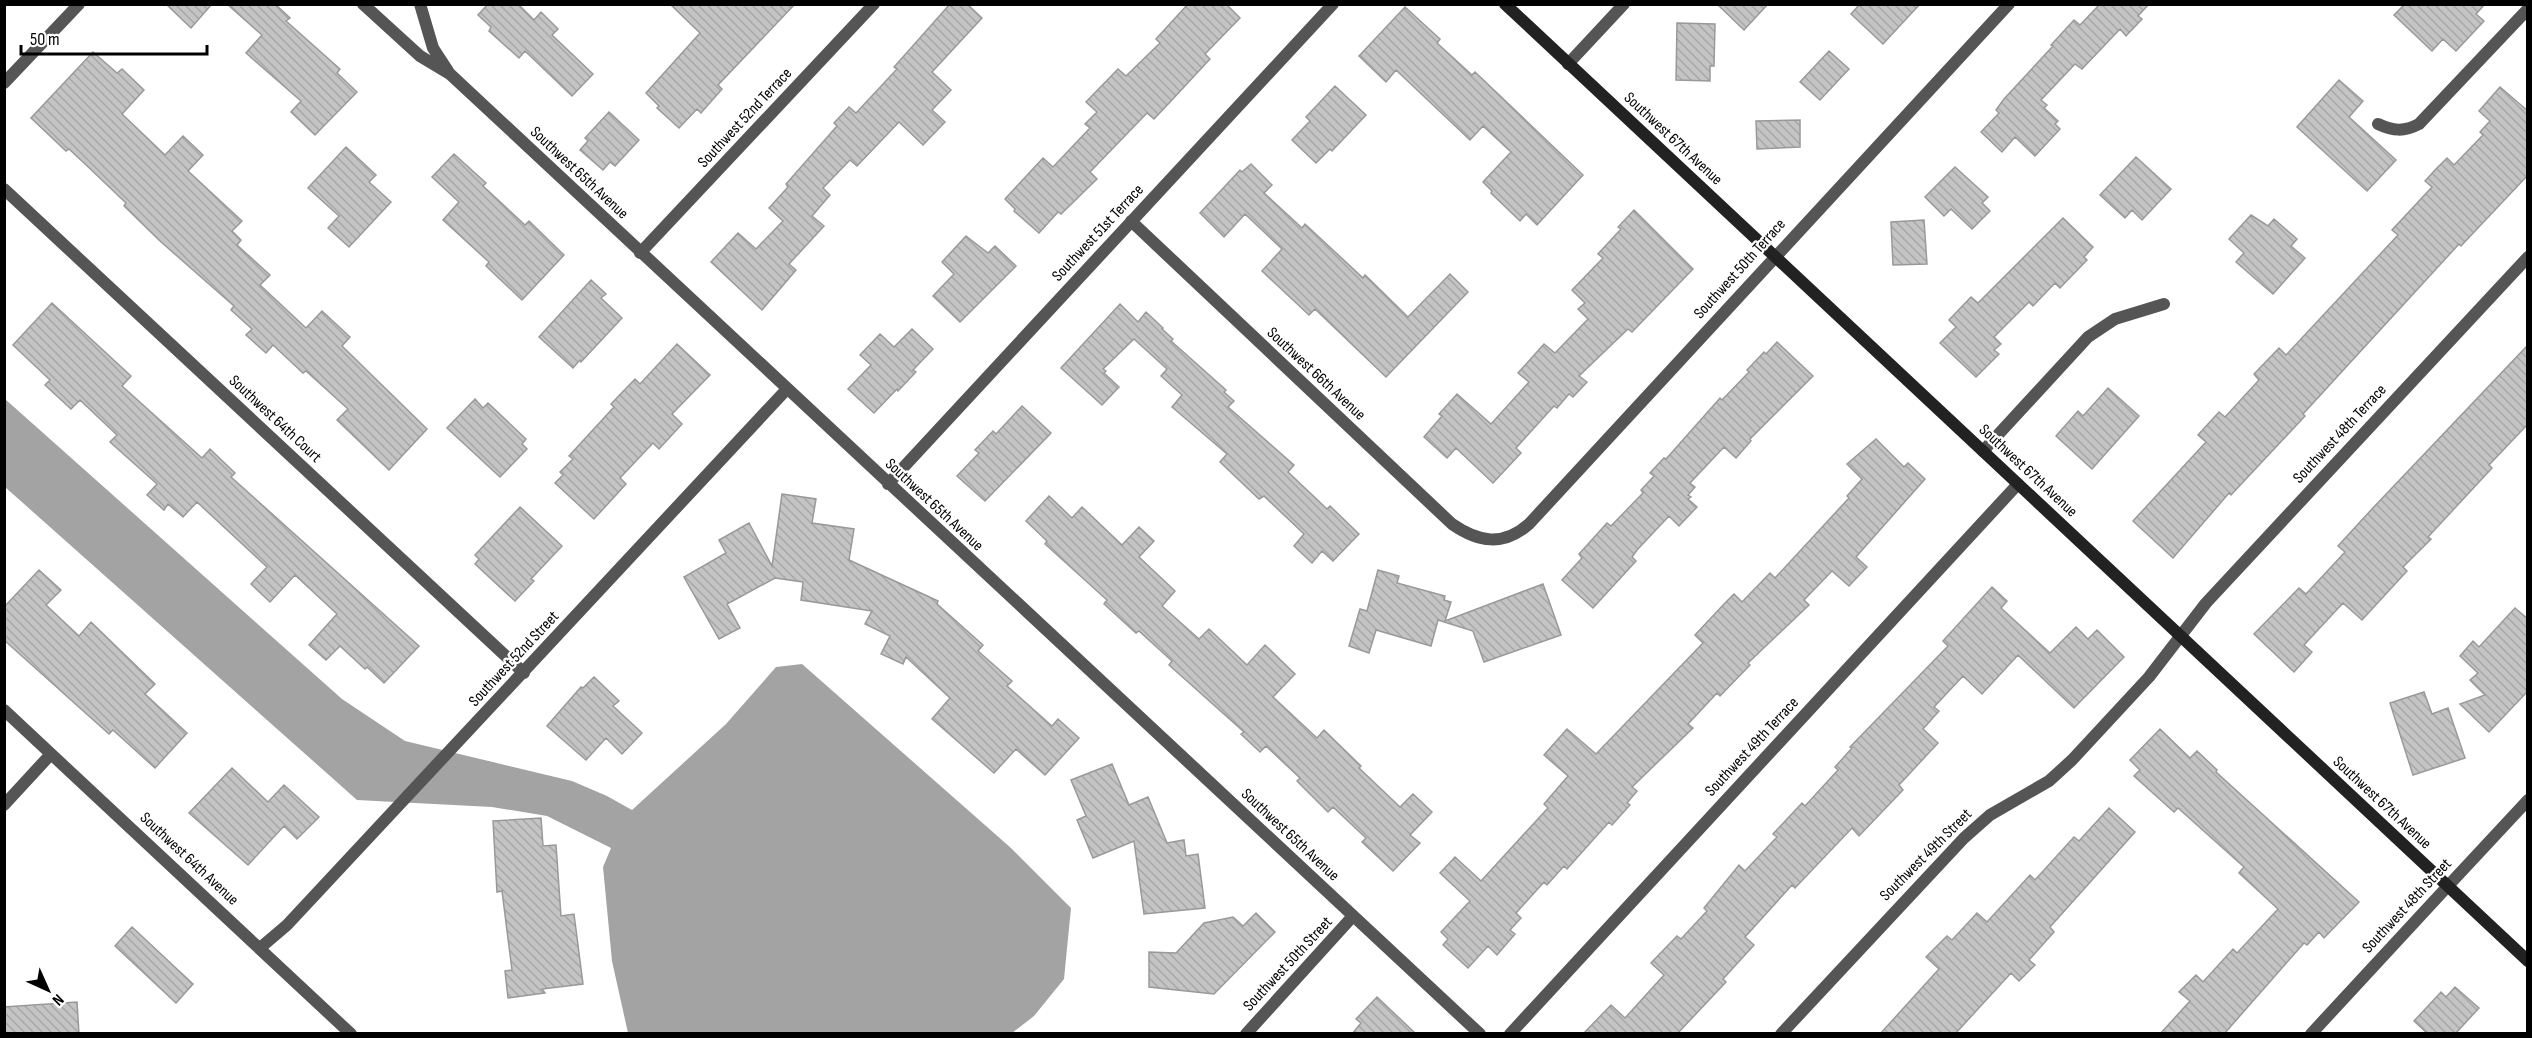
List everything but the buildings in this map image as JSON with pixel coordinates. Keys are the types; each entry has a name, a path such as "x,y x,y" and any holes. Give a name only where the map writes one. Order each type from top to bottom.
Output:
{"main road":[{"name":"Southwest 67th Avenue","path":"1505,4 2528,962"}],"street":[{"path":"4,83 79,4"},
{"name":"Southwest 65th Avenue","path":"363,4 420,56 450,75 1480,1034"},
{"path":"420,4 433,48 450,75"},
{"name":"Southwest 52nd Terrace","path":"640,253 874,4"},
{"name":"Southwest 51st Terrace","path":"888,484 1333,4"},
{"path":"1569,64 1624,4"},
{"name":"Southwest 50th Terrace","path":"1486,540 1506,537 1529,524 2009,4"},
{"path":"2378,124 2389,130 2400,130 2420,124 2528,9"},
{"name":"Southwest 64th Court","path":"4,189 524,673"},
{"name":"Southwest 66th Avenue","path":"1131,221 1444,518 1468,535 1486,540"},
{"name":"Southwest 48th Terrace","path":"2180,636 2214,595 2528,257"},
{"path":"1983,451 2088,337 2115,319 2164,304"},
{"name":"Southwest 52nd Street","path":"260,948 287,925 787,389"},
{"name":"Southwest 49th Terrace","path":"1510,1034 2018,484"},
{"name":"Southwest 49th Street","path":"1780,1034 1964,838 1990,815 2034,791 2072,760 2149,677 2180,636"},
{"name":"Southwest 64th Avenue","path":"4,710 351,1034"},
{"path":"4,805 51,754"},
{"name":"Southwest 48th Street","path":"2311,1034 2528,800"},
{"name":"Southwest 50th Street","path":"1246,1034 1353,916"}],"shaded area":[{"path":"5,399 342,699 405,741 572,781 632,810 726,724 776,667 802,664 1011,848 1071,908 1064,979 1034,1016 1012,1033 628,1033 612,961 603,867 611,848 547,816 492,807 357,800 5,487"}]}
